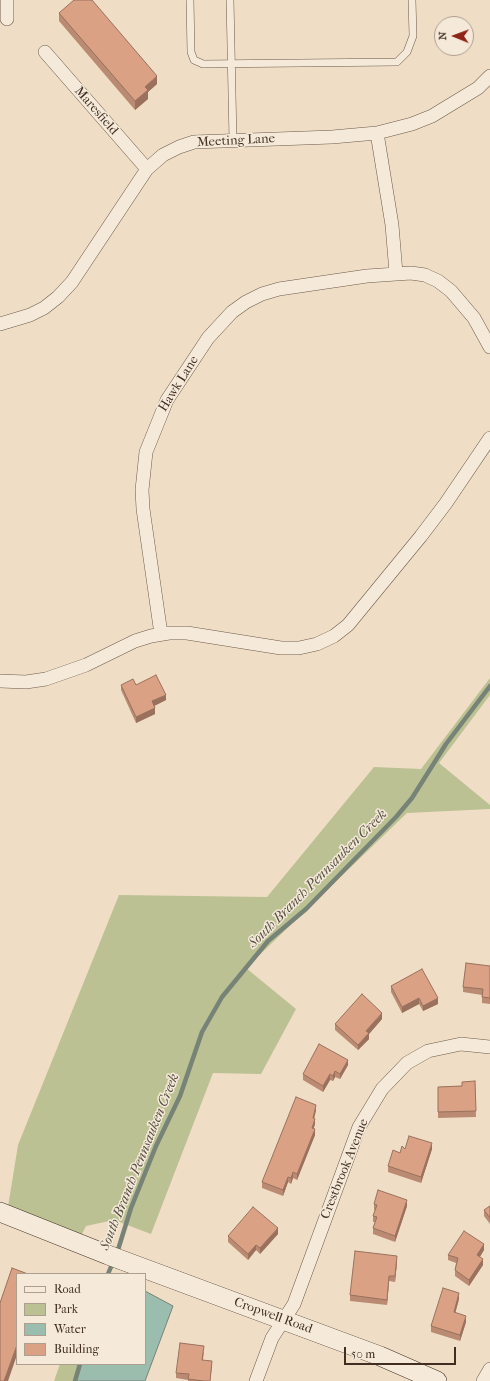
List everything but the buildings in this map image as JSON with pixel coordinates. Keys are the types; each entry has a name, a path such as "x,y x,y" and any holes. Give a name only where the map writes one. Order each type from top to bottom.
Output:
{"street":[{"path":"7,0 7,19"},
{"name":"Maresfield","path":"45,52 147,169"},
{"name":"Meeting Lane","path":"0,324 30,315 44,308 58,297 72,282 147,169 163,156 179,147 194,142 332,137 377,133 412,124 432,116 478,88 490,76"},
{"path":"377,133 392,225 396,273"},
{"name":"Hawk Lane","path":"162,634 142,509 142,490 146,452 167,400 208,338 232,312 246,302 262,294 291,287 396,273 425,275 438,281 451,291 474,318 490,347"},
{"path":"0,681 26,682 53,677 86,665 136,641 162,634 187,633 281,648 299,648 317,644 334,636 348,625 421,536 446,503 490,438"},
{"name":"Crestbrook Avenue","path":"256,1381 272,1338 294,1304 359,1127 382,1089 407,1063 428,1051 461,1044 490,1047"},
{"name":"Cropwell Road","path":"1,1216 380,1356 437,1381"},
{"path":"483,1381 490,1369"}],"lane":[{"path":"190,0 190,52 193,59 202,64 397,62 407,52 413,36 412,0"},
{"path":"230,0 233,140"}],"green space":[{"path":"490,678 490,695 439,763 490,805 490,809 407,813 246,968 296,1009 261,1074 213,1073 151,1234 114,1220 86,1226 77,1244 7,1213 18,1145 119,895 267,897 374,767 421,769"},
{"path":"60,1365 80,1365 75,1381 54,1381"}],"water":[{"path":"146,1292 173,1306 145,1381 75,1381 80,1365 146,1365"}],"waterway":[{"name":"South Branch Pennsauken Creek","path":"117,1253 131,1208 156,1146 180,1096 202,1032 222,997 268,941 306,909 396,817 412,798 446,744 490,686"},
{"name":"South Branch Pennsauken Creek","path":"108,1273 113,1262"},
{"name":"South Branch Pennsauken Creek","path":"75,1381 80,1365"}]}
